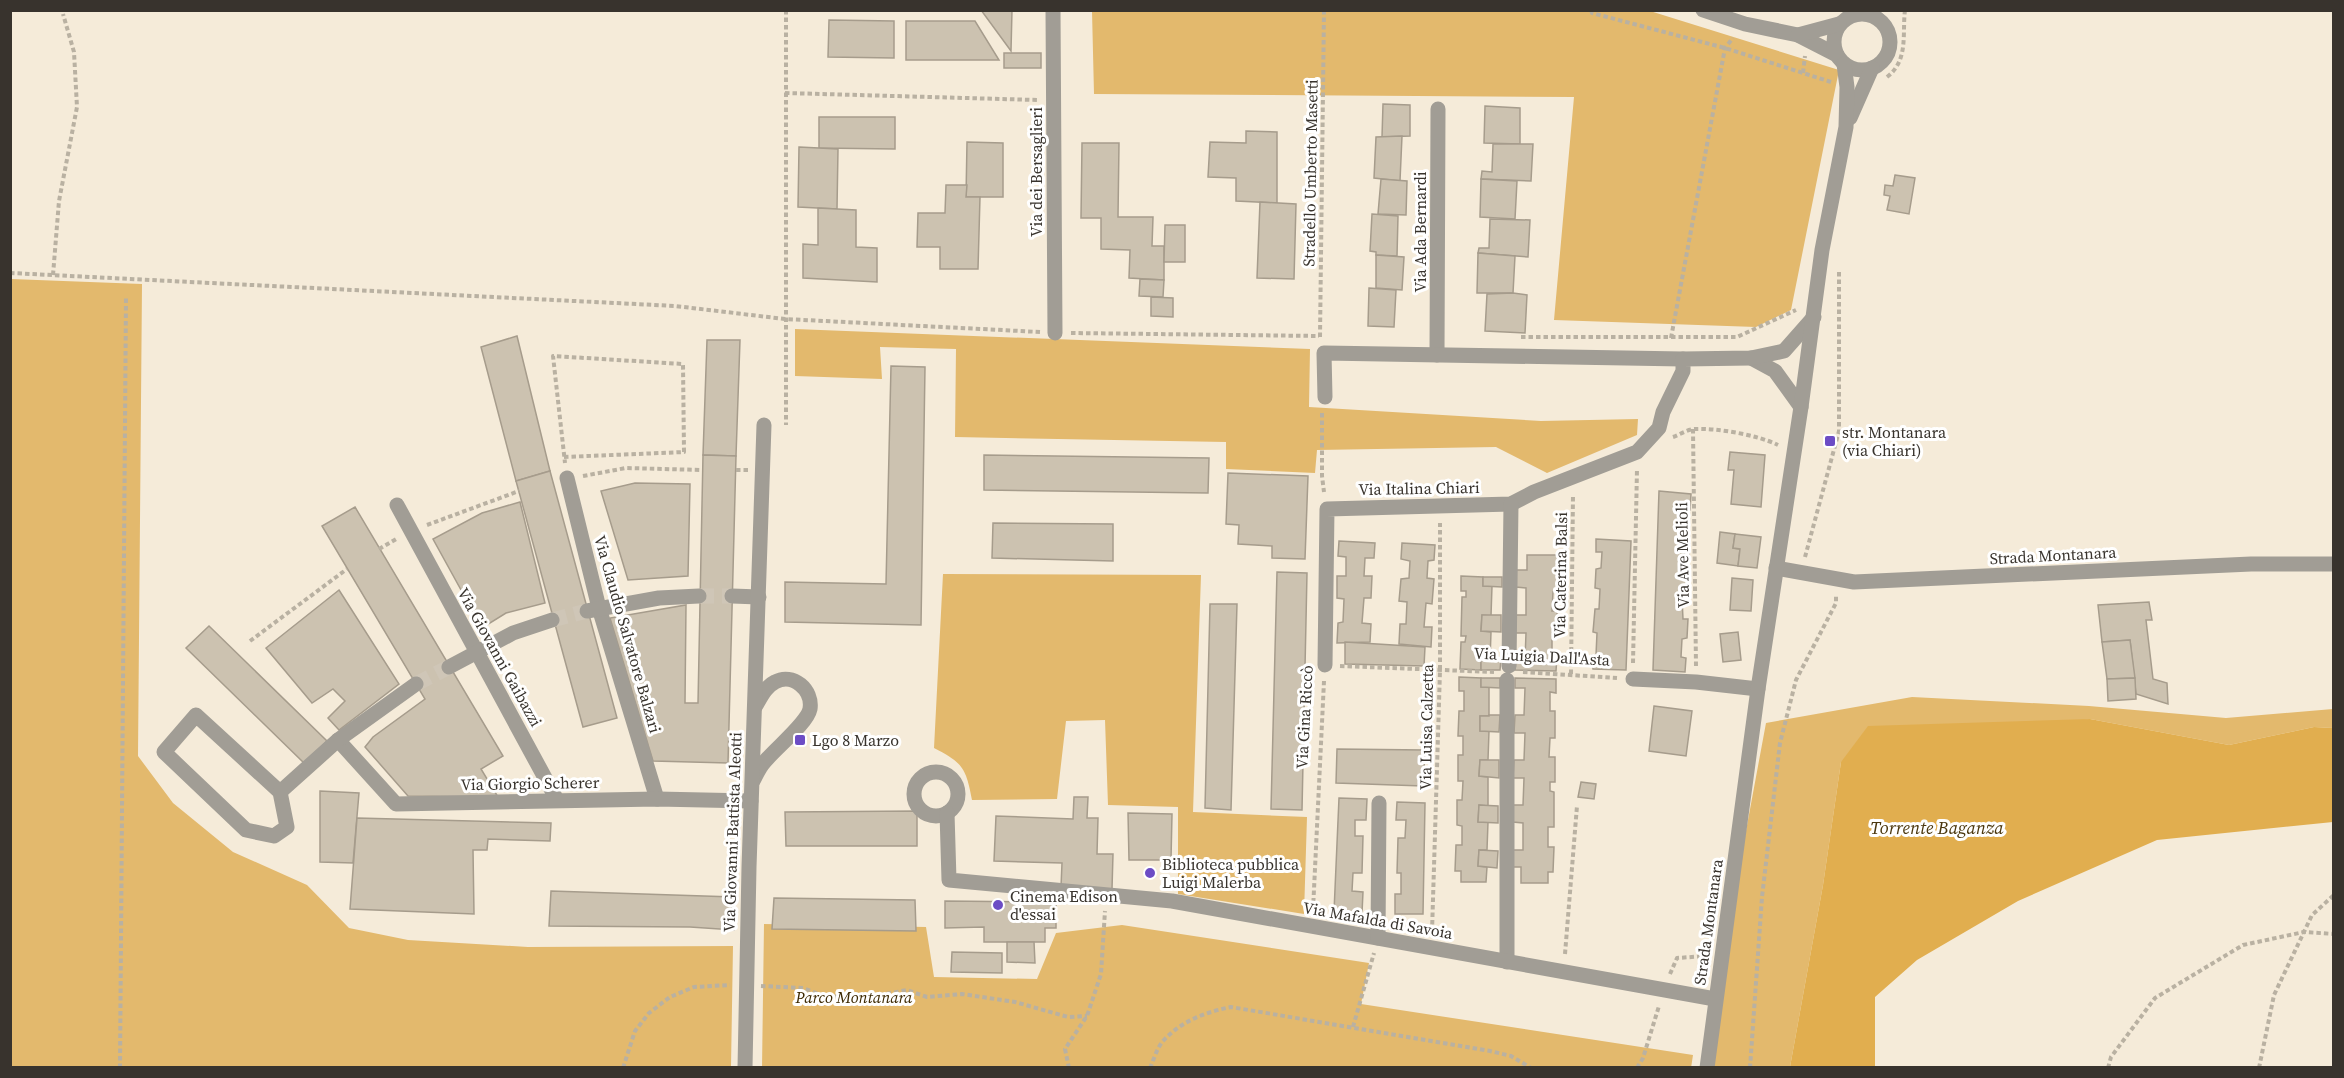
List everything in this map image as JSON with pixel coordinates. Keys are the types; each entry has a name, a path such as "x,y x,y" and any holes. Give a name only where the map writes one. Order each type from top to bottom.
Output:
{"street":[{"name":"Via dei Bersaglieri","path":"1053,10 1055,333"},
{"path":"1703,10 1745,17 1798,35 1858,69 1872,68 1885,59 1890,47 1891,37 1888,28 1891,10"},
{"path":"1798,35 1848,17 1864,14 1875,16 1888,28"},
{"path":"1841,59 1835,35 1848,17"},
{"name":"Strada Montanara","path":"1707,1068 1758,689 1801,407 1822,250 1846,127 1847,87 1841,59"},
{"name":"Strada Montanara","path":"1846,127 1872,68"},
{"name":"Via Ada Bernardi","path":"1437,355 1438,108"},
{"path":"1323,403 1324,353 1751,358 1784,351 1814,317"},
{"path":"1784,351 1807,365"},
{"path":"1751,358 1775,371 1801,407"},
{"name":"Via Italina Chiari","path":"1327,508 1511,504 1573,476 1637,452 1659,428 1663,412 1683,371 1683,359"},
{"path":"1775,371 1807,365"},
{"name":"Via Giovanni Battista Aleotti","path":"745,1068 751,801 764,425"},
{"name":"Via Claudio Salvatore Balzari","path":"567,478 593,609 657,799"},
{"path":"1507,962 1507,672 1511,504"},
{"name":"Via Giovanni Gaibazzi","path":"397,505 557,800"},
{"name":"Via Gina Riccò","path":"1324,665 1327,508"},
{"name":"Strada Montanara","path":"1776,568 1854,582 2251,564 2334,564"},
{"path":"593,609 659,598 699,596"},
{"path":"732,596 759,597"},
{"path":"449,667 513,633 552,620"},
{"path":"1633,679 1696,681 1758,689"},
{"path":"752,783 762,765 810,712 808,693 802,685 791,680 777,681 766,689 754,709"},
{"path":"280,792 338,740 416,684"},
{"path":"196,715 280,792 287,827 274,836 246,830 164,752 196,715"},
{"name":"Via Giorgio Scherer","path":"338,740 396,804 657,799 751,801"},
{"path":"1378,938 1379,803"},
{"name":"Via Mafalda di Savoia","path":"947,813 949,879 1172,900 1715,999"}],"path":[{"path":"786,10 784,93 786,425"},
{"name":"Stradello Umberto Masetti","path":"1324,10 1320,336 1332,336"},
{"path":"1591,10 1592,13 1725,48 1838,84"},
{"path":"53,275 59,201 77,107 74,52 63,14"},
{"path":"1683,359 1671,338 1725,48 1745,17"},
{"path":"784,93 1054,100"},
{"path":"10,273 675,306 784,319"},
{"path":"120,1068 126,296"},
{"path":"1519,337 1737,337 1816,301"},
{"path":"564,457 684,452 683,364 553,356 567,478 626,468 702,470"},
{"path":"1323,403 1322,476 1327,508"},
{"path":"1665,440 1693,429 1747,434 1768,440 1794,454"},
{"name":"Via Ave Melioli","path":"1693,429 1696,681"},
{"path":"1633,679 1637,452"},
{"name":"Via Caterina Balsi","path":"1570,674 1573,476"},
{"path":"379,549 410,531 519,491"},
{"name":"Via Luisa Calzetta","path":"1432,948 1440,670 1440,506"},
{"path":"250,641 347,569"},
{"path":"1750,1068 1762,897 1780,743 1796,680 1836,603 1836,588 1823,576"},
{"name":"Via Luigia Dall'Asta","path":"1324,665 1570,674 1633,679"},
{"name":"Via Gina Riccò","path":"1312,926 1324,665"},
{"path":"1563,972 1577,806"},
{"path":"1070,1068 1065,1049 1087,1016 1101,974 1106,895"},
{"path":"2259,1068 2274,995 2313,915 2334,895"},
{"path":"2109,1068 2111,1057 2155,998 2243,945 2304,932 2334,934"},
{"path":"1353,1027 1378,938"},
{"path":"622,1068 635,1031 649,1013 670,997 694,987 784,986 803,988 821,995 844,997 870,997 907,990 927,997 962,994 1015,1002 1068,1017 1087,1016"},
{"path":"1150,1068 1162,1043 1179,1027 1192,1019 1231,1007 1490,1051 1511,1056 1531,1068"}],"green space":[{"path":"1092,11 1650,11 1839,70 1791,310 1756,327 1554,320 1574,97 1094,94"},
{"path":"11,279 142,284 138,756 173,803 233,852 307,885 349,928 408,940 528,947 733,946 731,1067 11,1067"},
{"path":"795,329 1310,349 1309,407 1541,421 1638,419 1637,435 1547,473 1496,447 1317,450 1315,473 1226,469 1226,442 955,437 956,349 880,347 882,379 795,376"},
{"path":"943,574 1201,575 1193,812 1307,817 1304,914 1178,894 1178,807 1108,805 1105,720 1066,721 1057,799 972,800 968,780 962,768 934,748"},
{"path":"1912,697 2089,706 2226,718 2333,709 2333,728 2314,727 2229,745 2090,719 1841,762 1823,885 1790,1067 1702,1068 1766,723"},
{"name":"Parco Montanara","path":"764,924 926,927 934,977 1037,979 1056,933 1122,925 1369,963 1361,1004 1693,1055 1691,1068 762,1068"}],"water":[{"name":"Torrente Baganza","path":"2090,719 2229,745 2314,727 2333,728 2333,822 2157,840 2018,901 1917,960 1875,997 1875,1067 1790,1067 1823,885 1841,762 1868,726"}],"building":[{"path":"981,10 1012,10 1011,51"},
{"path":"829,20 894,21 894,58 828,57"},
{"path":"906,21 975,21 999,60 906,60"},
{"path":"1004,53 1041,53 1041,68 1004,68"},
{"path":"1383,104 1410,105 1410,136 1382,137"},
{"path":"1485,106 1520,108 1520,144 1484,143"},
{"path":"819,117 895,117 895,149 819,148"},
{"path":"1246,131 1277,132 1277,203 1236,201 1236,178 1208,177 1210,142 1246,143"},
{"path":"1402,136 1400,181 1374,178 1376,137"},
{"path":"967,142 1003,143 1003,197 966,197"},
{"path":"1082,143 1119,143 1118,217 1153,217 1152,246 1164,246 1164,280 1129,278 1130,250 1101,249 1101,218 1081,218"},
{"path":"1493,144 1533,144 1531,181 1481,179 1482,171 1492,172"},
{"path":"799,147 838,149 837,209 798,207"},
{"path":"1895,175 1915,178 1909,214 1887,210 1890,196 1884,195 1885,185 1893,186"},
{"path":"1381,179 1407,181 1406,215 1378,214"},
{"path":"1481,179 1517,181 1515,219 1480,217"},
{"path":"946,185 967,185 966,197 980,197 978,269 940,269 940,247 917,247 918,213 945,213"},
{"path":"1260,202 1296,204 1294,279 1257,278"},
{"path":"818,208 856,210 856,247 877,248 877,282 803,278 803,244 818,245"},
{"path":"1372,214 1398,216 1397,256 1376,255 1376,252 1370,251"},
{"path":"1490,219 1530,220 1528,257 1478,253 1479,248 1489,248"},
{"path":"1165,225 1185,225 1185,262 1164,262"},
{"path":"1478,253 1515,256 1513,293 1477,293"},
{"path":"1376,255 1404,257 1402,290 1376,288"},
{"path":"1140,279 1164,280 1163,297 1139,296"},
{"path":"1369,288 1396,290 1394,327 1368,326"},
{"path":"1487,294 1527,295 1525,333 1485,331"},
{"path":"1151,297 1173,298 1173,317 1151,316"},
{"path":"517,336 550,471 516,481 481,347"},
{"path":"707,340 740,340 736,456 703,455"},
{"path":"891,366 925,367 921,625 785,622 785,582 886,584"},
{"path":"1730,452 1765,455 1761,507 1731,504 1734,470 1728,470"},
{"path":"703,455 736,456 728,763 653,761 610,618 686,605 685,703 698,703"},
{"path":"984,455 1209,458 1208,493 984,490"},
{"path":"550,471 617,718 583,727 516,481"},
{"path":"1228,473 1308,476 1305,559 1272,558 1272,546 1238,544 1239,525 1226,524"},
{"path":"635,483 690,484 688,576 628,580 601,491"},
{"path":"1659,491 1691,494 1690,510 1685,510 1684,529 1689,531 1689,554 1684,554 1684,576 1689,577 1688,598 1682,598 1683,619 1688,619 1687,638 1682,639 1681,657 1686,658 1685,672 1653,670"},
{"path":"520,502 545,603 506,613 482,628 433,539 482,513"},
{"path":"355,507 503,756 481,769 498,797 408,796 365,747 373,737 425,699 322,526"},
{"path":"993,523 1113,524 1113,561 992,558"},
{"path":"1720,532 1735,534 1733,548 1740,549 1738,566 1717,563"},
{"path":"1735,534 1761,537 1757,568 1738,566 1740,549 1733,548"},
{"path":"1596,539 1631,541 1626,670 1593,669 1592,655 1596,655 1597,633 1593,632 1595,609 1599,609 1600,589 1595,588 1596,569 1601,568 1602,552 1596,552"},
{"path":"1339,541 1375,543 1374,558 1365,558 1364,576 1372,576 1371,598 1364,598 1362,623 1371,624 1370,642 1337,643 1338,623 1343,622 1344,599 1337,598 1337,576 1346,576 1346,557 1338,556"},
{"path":"1402,543 1435,545 1434,560 1428,561 1427,578 1434,579 1432,604 1426,603 1424,627 1432,627 1431,647 1399,644 1400,624 1406,624 1407,602 1399,601 1401,579 1409,578 1410,561 1401,559"},
{"path":"1527,555 1558,555 1557,592 1553,592 1552,611 1557,611 1557,637 1552,637 1552,656 1557,656 1556,671 1515,670 1516,660 1525,660 1526,633 1515,633 1516,615 1526,615 1526,588 1516,587 1516,570 1527,570"},
{"path":"1277,572 1307,573 1302,810 1271,809"},
{"path":"1461,576 1483,577 1483,586 1492,586 1491,616 1482,615 1481,631 1491,632 1490,661 1481,661 1481,670 1460,669 1461,642 1465,642 1466,636 1461,636 1462,597 1466,597 1466,591 1461,591"},
{"path":"1483,577 1502,577 1502,587 1483,586"},
{"path":"1732,578 1753,580 1751,611 1730,610"},
{"path":"339,590 399,684 339,730 328,718 345,701 333,689 312,703 266,648"},
{"path":"2149,602 2152,620 2146,620 2153,679 2167,683 2168,704 2136,694 2130,640 2102,642 2098,605"},
{"path":"1210,604 1237,604 1231,810 1205,808"},
{"path":"1482,615 1501,615 1501,632 1481,631"},
{"path":"209,626 327,741 304,763 186,648"},
{"path":"1738,632 1741,660 1723,662 1720,634"},
{"path":"2130,640 2135,678 2107,679 2102,642"},
{"path":"1345,642 1425,647 1424,666 1345,664"},
{"path":"1490,659 1501,659 1500,670 1481,670 1481,661 1490,661"},
{"path":"1459,677 1481,678 1481,687 1489,687 1489,716 1480,716 1480,731 1489,731 1488,760 1480,760 1479,776 1488,777 1488,806 1479,805 1478,822 1488,822 1487,850 1479,850 1478,866 1487,867 1486,882 1461,882 1461,871 1455,871 1456,845 1462,845 1462,826 1457,825 1457,800 1462,800 1463,781 1458,781 1458,755 1463,755 1463,736 1458,736 1459,711 1464,711 1464,691 1459,691"},
{"path":"1481,678 1500,678 1500,688 1481,687"},
{"path":"1515,678 1556,679 1556,693 1550,692 1550,711 1555,711 1555,738 1550,738 1549,757 1555,757 1555,782 1550,782 1550,791 1554,792 1554,827 1548,827 1548,847 1554,847 1553,872 1548,872 1548,883 1521,883 1521,867 1512,867 1512,850 1523,850 1523,823 1513,822 1513,805 1523,805 1524,778 1513,778 1514,760 1524,760 1525,733 1514,733 1515,715 1524,715 1525,688 1515,688"},
{"path":"2135,678 2136,699 2108,701 2107,679"},
{"path":"1654,706 1692,711 1686,756 1649,751"},
{"path":"1500,715 1499,732 1480,731 1480,716"},
{"path":"1337,749 1425,750 1423,786 1336,783"},
{"path":"1480,760 1499,760 1499,778 1479,776"},
{"path":"1581,782 1596,784 1594,799 1578,797"},
{"path":"320,791 359,793 353,863 320,862"},
{"path":"1074,797 1088,797 1087,818 1098,818 1097,854 1113,854 1112,889 1061,887 1062,863 994,861 996,816 1073,819"},
{"path":"1339,798 1367,799 1366,820 1355,820 1355,836 1363,836 1362,873 1353,873 1352,891 1363,892 1362,913 1334,912"},
{"path":"1397,802 1425,803 1423,914 1395,914 1395,894 1401,894 1401,873 1397,873 1398,838 1405,838 1406,820 1396,820"},
{"path":"1479,805 1498,806 1498,823 1478,822"},
{"path":"917,811 917,846 786,846 785,812"},
{"path":"1128,813 1172,814 1171,860 1129,860"},
{"path":"357,818 551,823 550,841 488,839 487,850 473,850 474,914 350,909"},
{"path":"1479,850 1498,851 1497,868 1478,866"},
{"path":"551,891 734,897 734,930 690,927 549,926"},
{"path":"774,898 915,900 916,931 772,929"},
{"path":"945,901 1056,902 1056,928 1045,928 1045,942 984,942 984,927 945,928"},
{"path":"1007,942 1034,942 1035,963 1007,962"},
{"path":"952,952 1002,953 1002,973 951,972"}],"tunnel":[{"path":"699,596 732,596"},
{"path":"552,620 587,611"},
{"path":"416,684 449,667"}],"place":[{"name":"str. Montanara (via Chiari)","path":"1830,441"},
{"name":"Lgo 8 Marzo","path":"800,740"},
{"name":"Biblioteca pubblica Luigi Malerba","path":"1150,873"},
{"name":"Cinema Edison d'essai","path":"998,905"}]}
